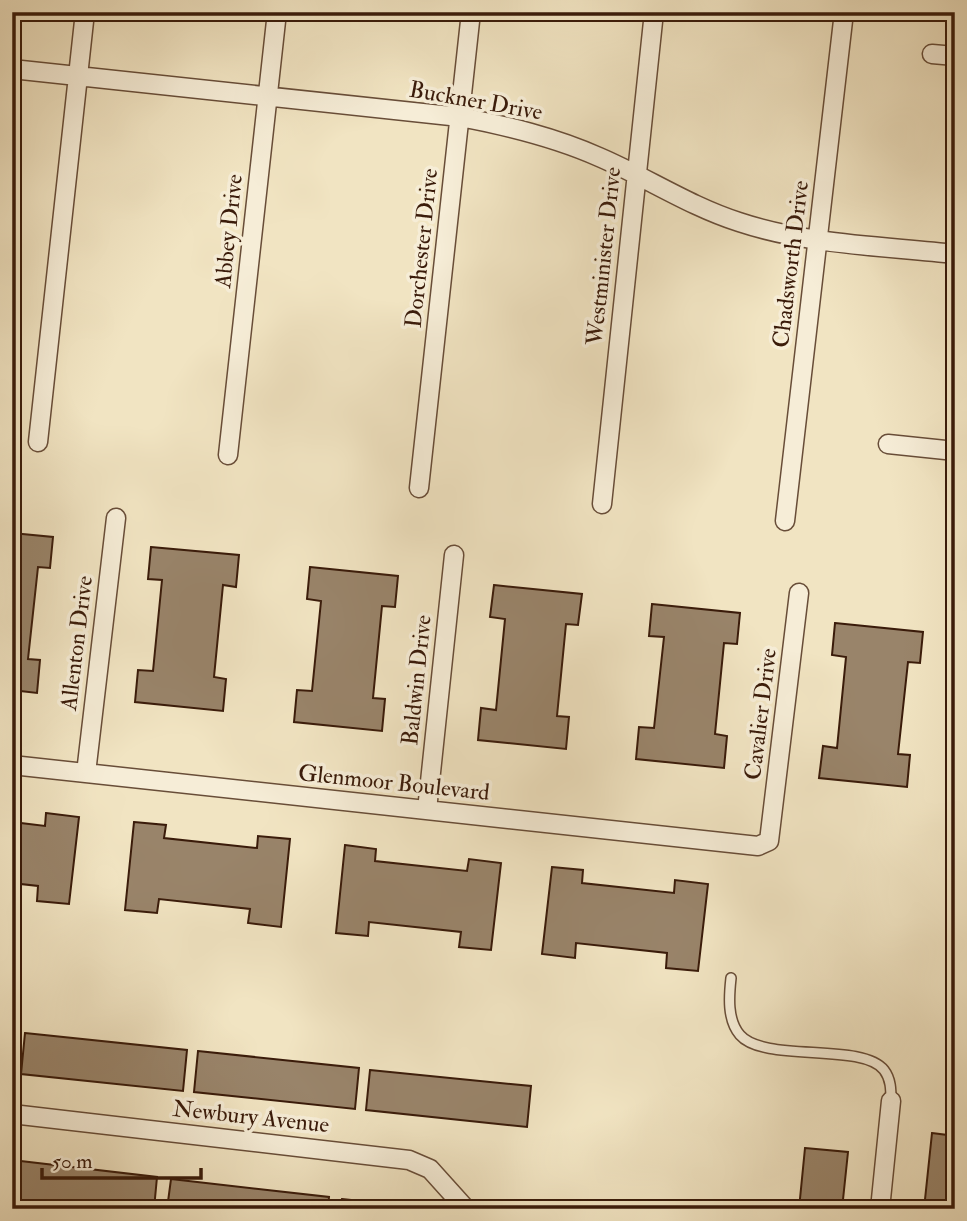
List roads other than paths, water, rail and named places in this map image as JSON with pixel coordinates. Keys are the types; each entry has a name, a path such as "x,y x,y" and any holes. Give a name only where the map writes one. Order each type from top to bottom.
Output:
{"street":[{"path":"38,442 85,12"},
{"name":"Abbey Drive","path":"228,455 277,12"},
{"name":"Dorchester Drive","path":"419,488 471,12"},
{"name":"Westminister Drive","path":"602,504 654,12"},
{"name":"Chadsworth Drive","path":"785,521 844,12"},
{"path":"932,54 955,57"},
{"name":"Buckner Drive","path":"12,69 460,117 507,126 551,138 599,157 690,204 736,222 779,234 955,254"},
{"path":"888,444 955,451"},
{"name":"Allenton Drive","path":"86,773 116,518"},
{"name":"Baldwin Drive","path":"427,810 454,555"},
{"name":"Cavalier Drive","path":"769,841 799,593"},
{"name":"Glenmoor Boulevard","path":"12,765 745,846 758,846 769,841"},
{"path":"880,1209 891,1101"},
{"name":"Newbury Avenue","path":"12,1114 410,1160 430,1169 466,1209"}],"lane":[{"path":"731,978 730,1010 740,1036 751,1044 765,1048 846,1055 866,1060 882,1068 890,1083 891,1101"}]}
